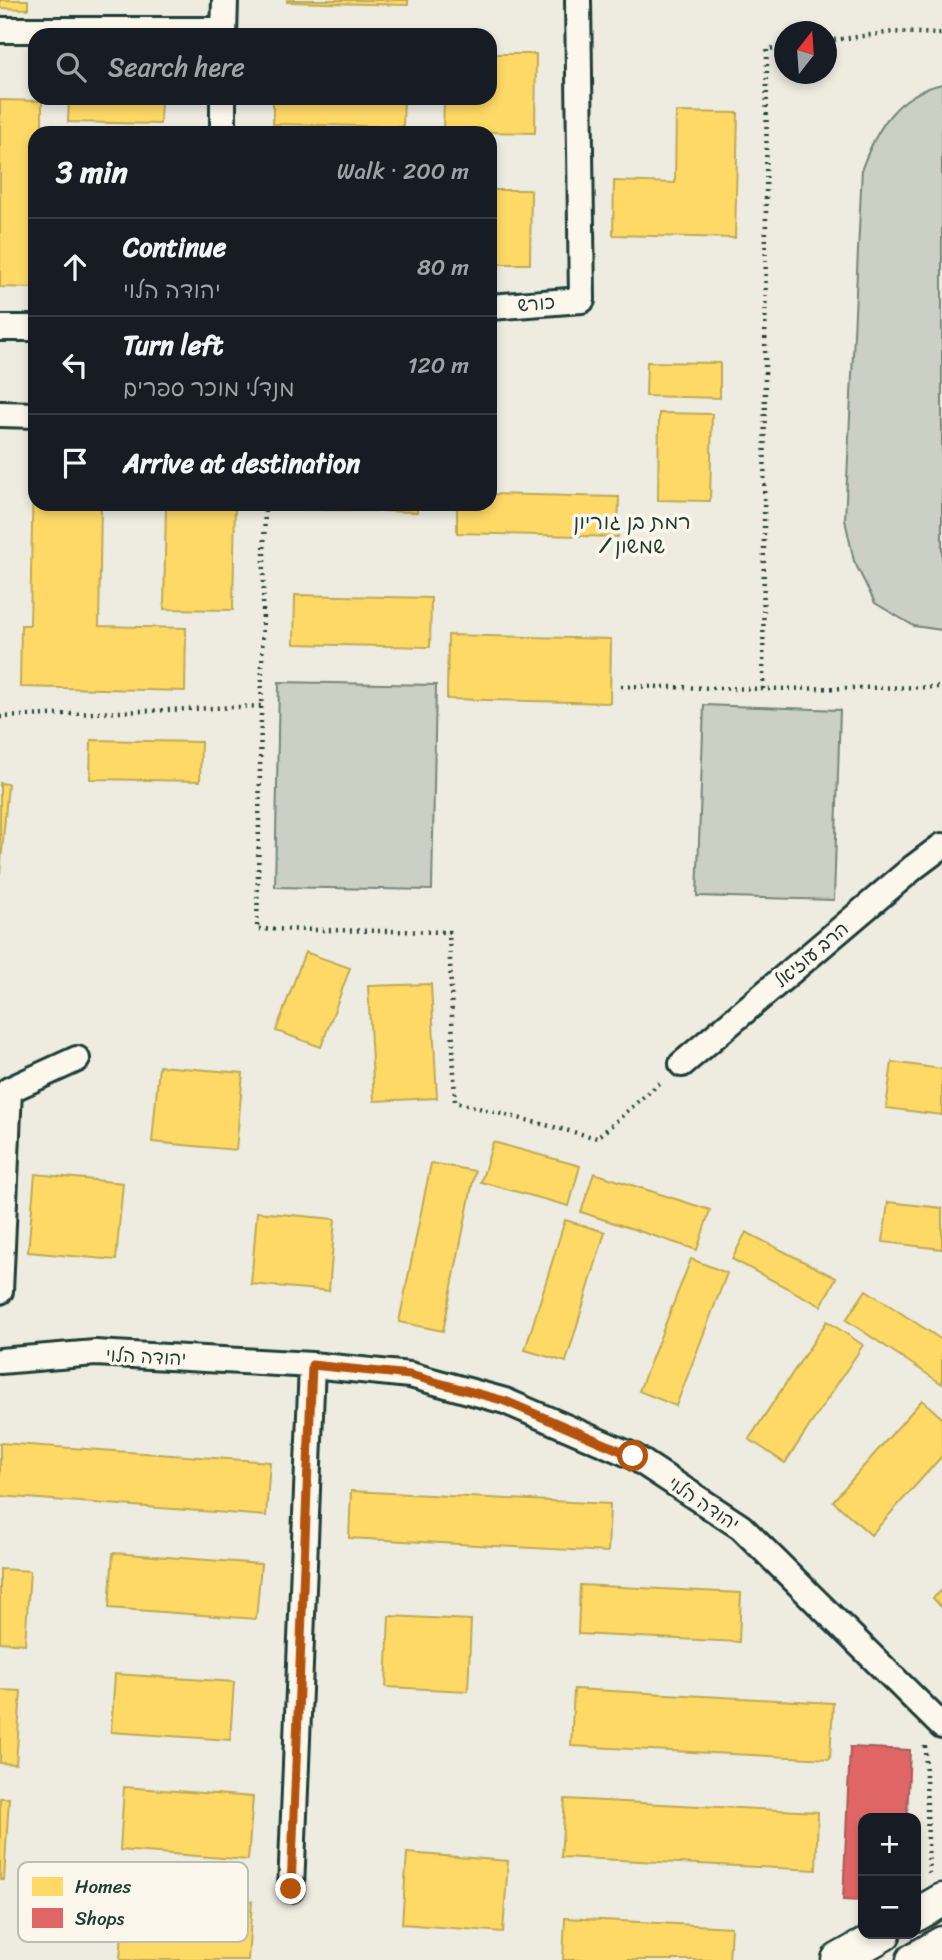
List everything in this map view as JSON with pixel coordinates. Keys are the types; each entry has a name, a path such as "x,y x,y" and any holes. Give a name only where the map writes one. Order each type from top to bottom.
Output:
{"street":[{"path":"224,28 225,0"},
{"name":"כורש","path":"497,306 582,300 578,0"},
{"path":"0,30 28,30"},
{"path":"223,105 223,126"},
{"path":"0,328 28,328"},
{"path":"0,414 28,415"},
{"name":"הרב עוזיאל","path":"682,1064 942,846"},
{"path":"0,1291 9,1090 77,1059"},
{"name":"יהודה הלוי","path":"0,1361 95,1353 312,1365 410,1375 505,1401 633,1456 741,1527 942,1726"},
{"path":"291,1889 312,1365"},
{"name":"יהודה הלוי","path":"902,1688 933,1741"},
{"path":"921,1909 936,1887"},
{"path":"838,1960 875,1939"},
{"path":"913,1960 942,1943"}],"path":[{"path":"837,40 892,32 942,34"},
{"path":"763,690 767,49 774,48"},
{"path":"265,511 257,929 449,932 455,1102 597,1138 682,1064"},
{"path":"621,686 763,690 942,687"},
{"path":"0,717 261,706"},
{"path":"933,1741 936,1887"}],"shaded area":[{"path":"942,84 942,630 914,626 875,603 854,561 845,520 862,168 874,139 901,104 926,89"},
{"path":"279,682 436,685 432,890 275,887"},
{"path":"704,705 840,710 834,900 697,896"}],"building: Homes":[{"path":"0,0 28,0 28,9 0,8"},
{"path":"408,0 408,5 287,2"},
{"path":"497,54 536,54 535,133 497,132 497,126 443,126 444,105 497,105"},
{"path":"0,100 28,101 28,105 42,105 42,126 28,126 28,288 0,287"},
{"path":"69,105 161,105 160,124 68,122"},
{"path":"273,105 404,105 403,126 273,124"},
{"path":"676,112 738,113 735,238 613,235 614,181 675,183"},
{"path":"497,190 531,190 530,264 497,264"},
{"path":"647,362 720,363 720,398 646,396"},
{"path":"659,413 712,414 710,501 658,500"},
{"path":"497,494 619,497 618,537 457,533 457,511 497,511"},
{"path":"32,511 101,511 99,626 186,628 185,691 20,687 21,625 30,625"},
{"path":"166,511 235,511 233,610 164,609"},
{"path":"295,595 431,598 430,647 294,644"},
{"path":"448,635 611,639 610,703 447,699"},
{"path":"91,740 201,742 200,781 90,779"},
{"path":"0,783 8,784 0,874"},
{"path":"305,952 350,968 321,1047 276,1031"},
{"path":"431,984 437,1098 374,1101 368,986"},
{"path":"892,1062 942,1069 942,1115 886,1108"},
{"path":"159,1066 243,1073 236,1150 152,1142"},
{"path":"493,1142 580,1166 569,1206 481,1182"},
{"path":"431,1163 475,1171 443,1331 399,1322"},
{"path":"594,1173 710,1210 697,1250 581,1212"},
{"path":"35,1174 123,1183 116,1260 28,1252"},
{"path":"888,1202 942,1208 942,1249 883,1242"},
{"path":"257,1212 335,1219 329,1291 251,1284"},
{"path":"565,1220 605,1232 566,1362 525,1350"},
{"path":"746,1232 836,1278 821,1306 732,1259"},
{"path":"691,1259 727,1273 676,1406 639,1391"},
{"path":"866,1290 942,1340 942,1384 846,1320"},
{"path":"827,1321 863,1345 785,1463 749,1439"},
{"path":"922,1400 942,1418 942,1456 871,1535 833,1501"},
{"path":"0,1443 270,1462 266,1516 0,1496"},
{"path":"351,1491 610,1504 608,1552 349,1538"},
{"path":"113,1553 261,1564 256,1619 109,1608"},
{"path":"0,1569 30,1571 25,1644 0,1642"},
{"path":"580,1585 741,1593 739,1642 578,1634"},
{"path":"942,1590 942,1608 933,1598"},
{"path":"389,1616 471,1620 468,1691 386,1687"},
{"path":"115,1674 234,1682 230,1740 111,1732"},
{"path":"574,1689 833,1703 830,1759 571,1746"},
{"path":"0,1690 21,1691 16,1764 0,1763"},
{"path":"124,1787 253,1797 248,1860 120,1850"},
{"path":"0,1798 9,1798 4,1880 0,1880"},
{"path":"565,1799 818,1812 816,1870 561,1857"},
{"path":"407,1853 508,1861 503,1932 402,1924"},
{"path":"248,1901 252,1901 248,1960 120,1960 121,1942 248,1942"},
{"path":"565,1918 731,1927 729,1960 563,1960"}],"building: Shops":[{"path":"850,1747 910,1750 907,1813 858,1813 858,1901 843,1900"}],"district":[{"name":"רמת בן גוריון / שמשון","path":"632,534"}],"route":[{"path":"291,1889 312,1365 410,1375 505,1401 633,1456"}]}
